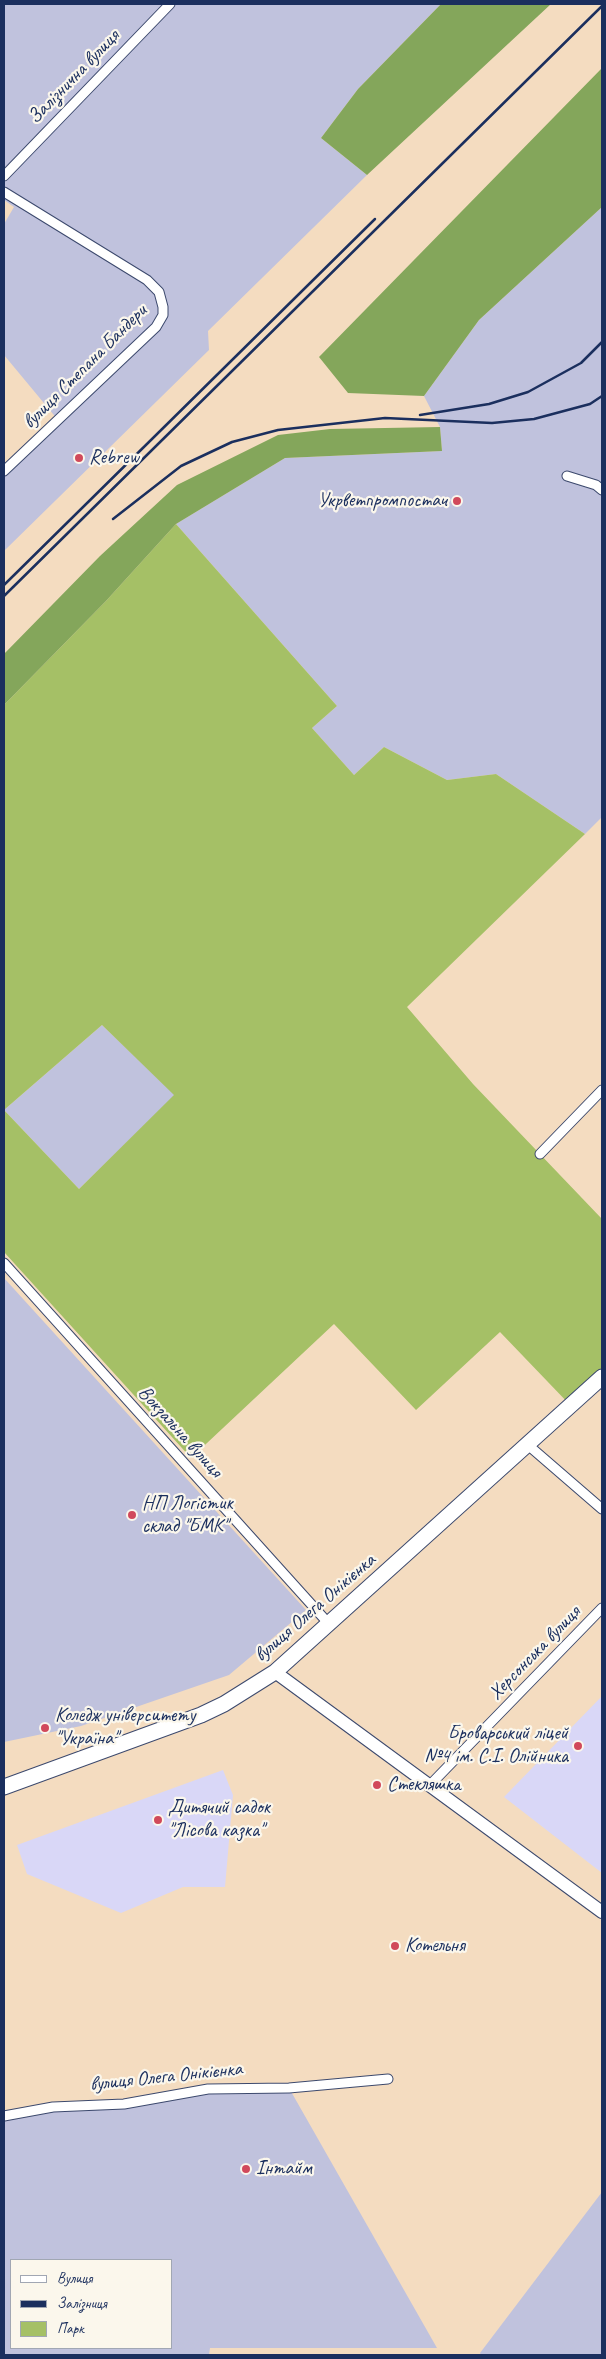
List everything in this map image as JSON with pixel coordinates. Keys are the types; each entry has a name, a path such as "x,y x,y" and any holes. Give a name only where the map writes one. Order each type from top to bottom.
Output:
{"main road":[{"name":"вулиця Олега Онікієнка","path":"7,1785 201,1715 224,1704 275,1672 602,1377"},
{"path":"275,1672 602,1912"}],"street":[{"name":"Залізнична вулиця","path":"4,176 170,4"},
{"name":"вулиця Степана Бандери","path":"4,192 147,280 159,292 164,307 163,315 156,327 4,471"},
{"path":"567,476 596,485 602,490"},
{"path":"540,1154 602,1090"},
{"name":"Вокзальна вулиця","path":"4,1263 329,1624"},
{"path":"528,1445 602,1509"},
{"name":"Херсонська вулиця","path":"429,1786 602,1608"},
{"name":"вулиця Олега Онікієнка","path":"6,2116 53,2107 124,2104 208,2090 289,2088 388,2078"}],"shaded area":[{"path":"4,4 441,4 358,89 321,138 367,175 208,331 209,350 4,551 4,471 58,420 4,355 4,224 14,207 4,200"},
{"path":"602,207 602,817 585,834 496,774 447,780 384,747 354,775 312,728 337,706 176,524 285,458 442,451 440,427 424,396 479,320"},
{"path":"102,1025 175,1095 79,1189 4,1110"},
{"path":"4,1278 306,1610 229,1675 81,1726 4,1742"},
{"name":"Броварський ліцей №4 ім. С.І. Олійника","path":"602,1696 602,1873 504,1797"},
{"name":"Дитячий садок \"Лісова казка\"","path":"223,1770 233,1795 225,1887 183,1887 121,1913 27,1874 17,1845"},
{"path":"289,2088 437,2348 210,2348 209,2355 4,2355 4,2116 124,2104 208,2089"},
{"path":"602,2192 602,2355 481,2355 480,2353"}],"green space":[{"path":"441,4 551,4 367,175 321,138 358,89"},
{"path":"602,68 602,207 479,320 424,396 348,393 319,357"},
{"path":"440,427 442,451 285,458 176,524 106,601 4,705 4,654 100,556 177,485 278,435 330,429"},
{"path":"176,524 337,706 312,728 354,775 384,747 447,780 496,774 585,834 407,1007 473,1084 602,1219 602,1377 571,1406 500,1332 416,1410 334,1324 191,1458 4,1252 4,1110 4,705 106,601","holes":["102,1025 174,1095 79,1189 4,1110"]}],"railway":[{"path":"4,596 602,6"},
{"path":"4,585 375,219"},
{"path":"420,415 489,404 528,392 581,363 602,342"},
{"path":"113,519 181,466 232,442 278,430 385,418 492,423 534,419 590,404 602,396"}],"place":[{"name":"Rebrew","path":"79,458"},
{"name":"Укрветпромпостач","path":"457,501"},
{"name":"НП Логістик склад \"БМК\"","path":"132,1515"},
{"name":"Коледж університету \"Україна\"","path":"45,1728"},
{"name":"Броварський ліцей №4 ім. С.І. Олійника","path":"578,1746"},
{"name":"Стекляшка","path":"377,1785"},
{"name":"Дитячий садок \"Лісова казка\"","path":"158,1820"},
{"name":"Котельня","path":"395,1946"},
{"name":"Інтайм","path":"246,2169"}]}
